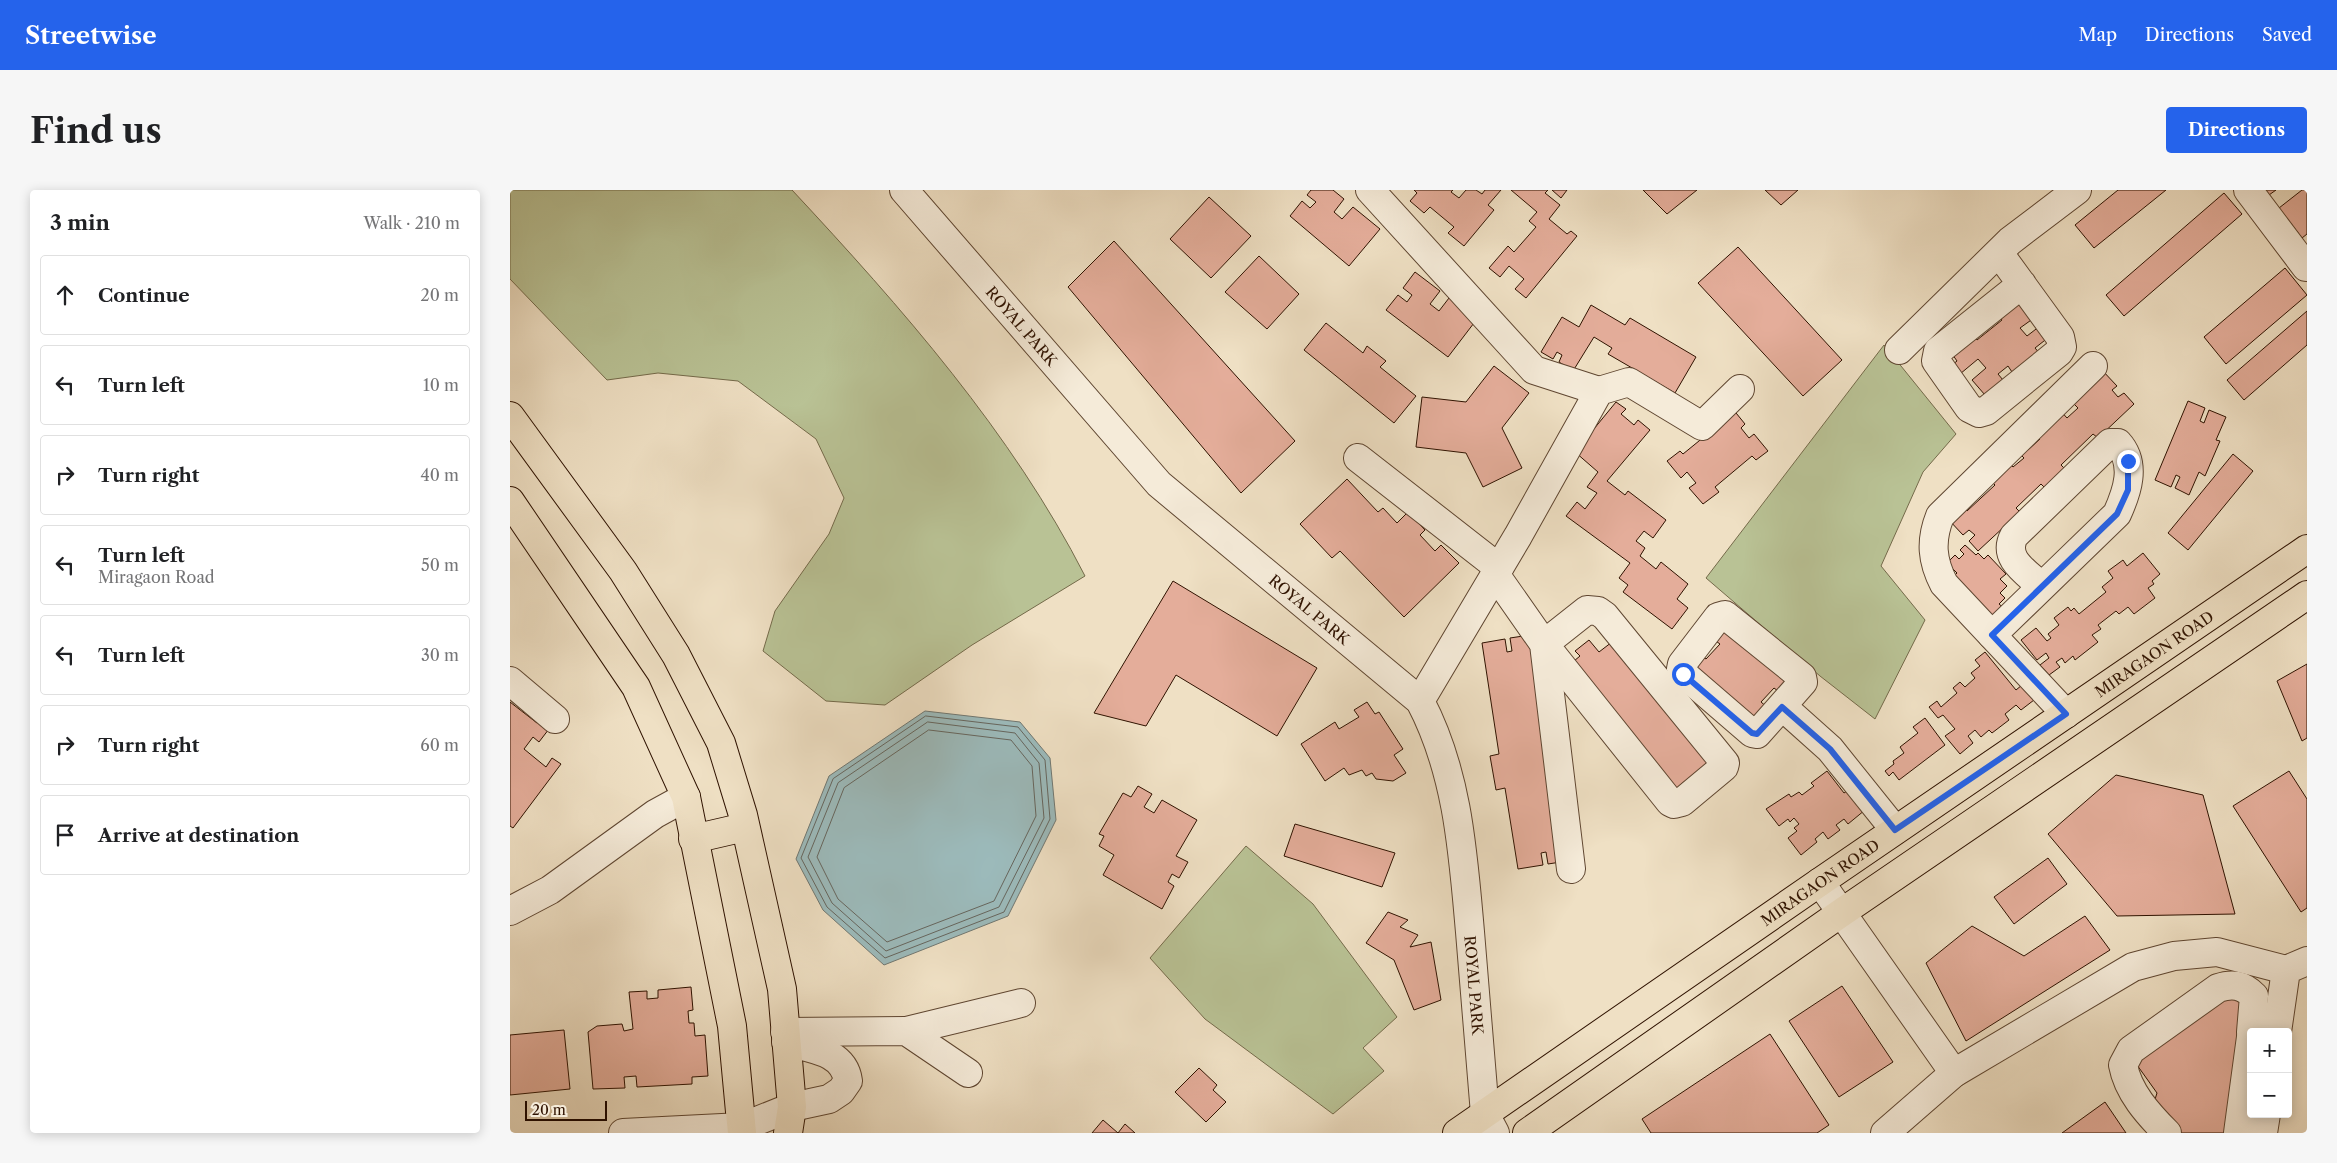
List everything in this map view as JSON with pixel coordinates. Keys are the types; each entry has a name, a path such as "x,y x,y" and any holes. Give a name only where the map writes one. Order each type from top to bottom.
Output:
{"main road":[{"path":"510,416 624,571 676,655 721,743 745,827 782,989 790,1120"},
{"path":"510,501 636,687 686,797 732,1026 742,1130"},
{"name":"MIRAGAON ROAD","path":"1457,1133 1490,1124 1820,882 2307,549"},
{"path":"1527,1133 1841,913 2307,595"},
{"path":"693,839 745,827"}],"street":[{"name":"ROYAL PARK","path":"904,190 1159,484 1420,701 1435,730 1452,782 1462,843 1490,1124"},
{"path":"1370,190 1534,370 1599,391 1629,382 1702,426 1740,388"},
{"path":"1900,350 2010,241 2077,190"},
{"path":"2248,190 2306,267"},
{"path":"1999,253 2022,284 2060,337 2062,347 2059,352 1986,411 1979,413 1968,408 1936,361 1936,356 1938,351 2022,284"},
{"path":"2066,714 1944,584 1935,567 1932,548 1934,529 1940,516 2093,366"},
{"path":"1420,701 1497,571 1599,391"},
{"path":"1992,635 2117,514 2128,490 2128,461 2118,442 2110,443 2014,536 2009,550 2014,559 2041,586"},
{"path":"1358,458 1497,571 1544,644 1670,802 1674,804 1682,802 1724,767 1725,763 1722,757 1605,616 1598,612 1587,610 1544,644"},
{"path":"1728,616 1802,677 1802,682 1782,707 1763,730 1757,734 1752,733 1683,674 1682,664 1718,617 1728,616"},
{"path":"1544,644 1571,869"},
{"path":"510,681 555,719"},
{"path":"1782,707 1830,749 1895,830"},
{"path":"510,912 550,890 656,814 686,797"},
{"path":"1820,882 1954,1073"},
{"path":"1885,1133 1954,1073 2133,967 2174,956 2217,952 2296,965 2278,1028"},
{"path":"2167,1133 2149,1115 2125,1079 2123,1065 2132,1050 2225,986 2242,986 2254,996 2252,1028"},
{"path":"786,1037 906,1031 1021,1003"},
{"path":"906,1031 968,1073"},
{"path":"623,1133 742,1130 790,1120 842,1091 848,1081 846,1070 838,1060 786,1037"},
{"path":"2238,1133 2247,1067"},
{"path":"2263,1133 2265,1118"}],"green space":[{"path":"510,190 792,190 874,280 952,373 1024,472 1056,523 1085,576 972,645 885,705 826,701 763,651 775,611 829,534 844,498 816,439 738,381 658,373 607,380 510,279"},
{"path":"1884,345 1956,434 1923,472 1881,566 1925,620 1875,719 1820,676 1706,578"},
{"path":"1246,846 1313,904 1397,1017 1363,1048 1384,1071 1333,1114 1205,1019 1150,958"}],"water":[{"path":"925,711 1020,722 1050,758 1056,820 1008,916 884,965 823,910 796,859 829,776"}],"building":[{"path":"1311,190 1333,190 1344,199 1334,212 1342,219 1353,207 1380,229 1349,266 1290,216 1302,201 1310,208 1316,202 1307,195"},
{"path":"1414,190 1453,190 1451,192 1459,198 1466,190 1476,190 1482,194 1485,190 1501,190 1488,205 1494,210 1464,246 1448,233 1454,227 1430,207 1424,213 1410,201 1417,193"},
{"path":"1511,190 1548,190 1545,193 1560,205 1549,219 1567,234 1571,231 1577,236 1526,298 1515,289 1524,279 1509,266 1500,277 1489,268 1508,246 1514,252 1536,227 1529,221 1537,212"},
{"path":"1552,190 1567,190 1561,198"},
{"path":"1643,190 1697,190 1667,214"},
{"path":"1765,190 1798,190 1781,205"},
{"path":"2118,190 2166,190 2094,248 2075,225"},
{"path":"2265,190 2276,190 2269,195"},
{"path":"2302,190 2307,190 2307,234 2302,238 2279,208"},
{"path":"2224,193 2242,214 2124,316 2106,295"},
{"path":"1209,197 1251,236 1211,278 1170,239"},
{"path":"1114,241 1295,441 1241,493 1068,287"},
{"path":"1738,247 1842,360 1803,396 1698,283"},
{"path":"1259,256 1299,294 1267,329 1225,292"},
{"path":"2285,268 2307,295 2226,364 2204,337"},
{"path":"1415,272 1440,291 1430,304 1439,311 1449,298 1477,319 1448,357 1386,310 1398,295 1407,302 1412,295 1403,288"},
{"path":"2019,299 2034,318 2020,328 2027,336 2040,326 2049,337 2035,348 2041,355 2030,358 2012,372 2008,366 1998,374 2003,380 1985,395 1972,380 1986,368 1978,359 1960,374 1952,365 1957,361 1950,351 1972,333 1977,340 2002,320 1996,313"},
{"path":"1591,305 1625,325 1630,318 1696,357 1675,393 1608,354 1612,348 1594,337 1573,371 1559,362 1562,355 1557,352 1553,359 1541,352 1562,317 1579,327"},
{"path":"2307,311 2307,345 2244,400 2227,380"},
{"path":"1326,323 1363,353 1367,346 1386,361 1380,367 1416,396 1394,423 1304,350"},
{"path":"1494,366 1529,393 1502,428 1522,468 1483,487 1466,453 1416,447 1422,397 1466,402"},
{"path":"2101,369 2117,386 2112,390 2118,397 2124,393 2134,404 2098,438 2093,434 2061,465 2065,469 2045,488 2041,484 2016,508 2020,512 1978,551 1969,541 1975,535 1969,530 1963,535 1948,519 1962,505 1967,511 1995,485 1987,477 2006,459 2013,467 2024,458 2019,453 2025,447 2028,450 2040,439 2034,433 2059,409 2067,418 2078,408 2074,404 2093,386 2088,381"},
{"path":"2188,401 2205,408 2200,421 2204,423 2209,410 2226,417 2216,440 2220,441 2205,476 2199,472 2189,495 2175,488 2180,477 2176,475 2171,487 2155,480"},
{"path":"1616,402 1626,409 1621,414 1634,425 1638,420 1650,430 1607,481 1625,495 1628,491 1666,520 1653,538 1644,531 1636,541 1645,548 1640,556 1656,569 1661,562 1688,584 1677,599 1688,608 1672,629 1623,592 1628,585 1619,578 1630,563 1566,516 1577,502 1585,509 1597,493 1587,487 1598,472 1575,452"},
{"path":"1732,408 1745,424 1741,428 1749,438 1754,434 1768,451 1756,460 1752,456 1715,487 1719,492 1703,504 1689,488 1696,483 1687,472 1681,478 1667,461 1680,451 1683,454 1721,423"},
{"path":"2233,454 2253,471 2188,550 2168,533"},
{"path":"1347,479 1378,512 1383,508 1397,523 1408,512 1425,530 1420,535 1435,551 1441,545 1459,563 1404,617 1340,551 1332,558 1300,524"},
{"path":"1965,545 1976,555 1978,553 1984,559 1988,555 2006,574 2000,579 2007,586 2000,593 2005,598 1999,604 2005,609 1992,622 1950,580 1957,573 1947,563 1955,555 1959,559 1964,554 1960,550"},
{"path":"2143,553 2160,574 2152,581 2154,584 2148,588 2155,598 2134,614 2128,607 2119,614 2116,611 2098,625 2101,629 2092,635 2098,642 2075,660 2073,656 2065,663 2062,658 2056,662 2060,667 2049,675 2040,665 2049,658 2046,653 2037,660 2021,640 2036,628 2047,641 2051,638 2048,634 2059,625 2054,618 2068,607 2071,611 2074,608 2079,614 2106,592 2102,587 2113,578 2108,571 2123,560 2127,566"},
{"path":"1173,581 1317,668 1277,736 1176,675 1146,726 1094,713"},
{"path":"1726,623 1794,678 1782,694 1774,688 1761,702 1768,708 1755,725 1687,669 1699,654 1706,659 1720,644 1713,639"},
{"path":"1530,635 1567,861 1548,864 1546,852 1541,853 1543,865 1518,869 1505,788 1496,790 1490,756 1499,754 1482,643 1505,639 1507,652 1512,651 1510,638"},
{"path":"1589,640 1599,652 1612,642 1719,760 1703,773 1700,769 1679,786 1682,789 1673,796 1568,666 1580,656 1575,651"},
{"path":"1985,652 2016,690 2022,685 2034,700 2021,710 2016,705 2005,714 2009,720 1992,733 1989,730 1981,737 1975,730 1968,736 1973,743 1960,754 1945,736 1955,729 1943,715 1938,718 1929,707 1937,701 1941,707 1957,693 1953,688 1960,682 1965,687 1975,678 1971,673 1980,666 1975,660"},
{"path":"2307,664 2307,738 2302,741 2277,681"},
{"path":"510,702 537,723 541,717 552,725 539,742 533,737 524,749 546,767 552,758 561,764 513,828 510,826"},
{"path":"1367,702 1375,714 1379,712 1403,749 1394,755 1406,773 1393,781 1376,779 1372,773 1366,776 1362,770 1349,775 1344,768 1325,781 1301,744 1335,722 1339,729 1359,717 1354,710"},
{"path":"1925,718 1945,745 1899,780 1893,772 1889,776 1885,771 1894,764 1893,761 1904,753 1900,747 1918,733 1913,727"},
{"path":"1827,771 1844,793 1850,789 1865,810 1848,824 1844,819 1836,825 1840,830 1828,839 1823,832 1815,839 1817,842 1801,855 1788,838 1797,831 1794,828 1799,824 1794,818 1790,822 1788,819 1779,826 1766,809 1789,794 1791,797 1799,792 1802,795 1814,786 1811,783"},
{"path":"2289,771 2307,799 2307,908 2301,912 2233,806"},
{"path":"2116,775 2203,795 2235,914 2117,916 2048,834"},
{"path":"1138,786 1152,794 1144,807 1154,813 1162,800 1197,820 1176,856 1188,862 1179,878 1172,874 1168,882 1174,886 1162,909 1103,875 1114,855 1099,846 1104,836 1099,834 1123,793 1131,797"},
{"path":"1295,824 1395,853 1382,887 1284,856"},
{"path":"2048,858 2067,884 2014,924 1994,897"},
{"path":"1388,912 1408,920 1400,927 1418,935 1410,947 1431,942 1441,1000 1414,1010 1394,960 1366,943"},
{"path":"2085,916 2110,950 1966,1041 1926,963 1972,926 2024,956"},
{"path":"1842,986 1893,1062 1839,1097 1789,1021"},
{"path":"691,987 693,1010 688,1011 689,1023 694,1023 695,1036 705,1035 708,1076 692,1077 692,1084 637,1087 636,1076 624,1077 625,1088 593,1089 588,1032 597,1026 622,1024 624,1031 633,1029 629,992 647,991 647,999 658,998 658,990"},
{"path":"2226,992 2241,994 2232,1133 2173,1133 2151,1112 2157,1093 2132,1058"},
{"path":"564,1030 570,1089 510,1095 510,1035"},
{"path":"1770,1034 1829,1125 1817,1133 1651,1133 1642,1119"},
{"path":"1199,1068 1217,1085 1213,1090 1226,1102 1206,1122 1175,1092"},
{"path":"2105,1102 2126,1133 2062,1133"},
{"path":"1103,1120 1118,1133 1092,1133"},
{"path":"1125,1124 1135,1133 1118,1133"}],"route":[{"path":"1683,674 1752,733 1757,734 1763,730 1782,707 1830,749 1895,830 2066,714 1992,635 2117,514 2128,490 2128,461"}]}
